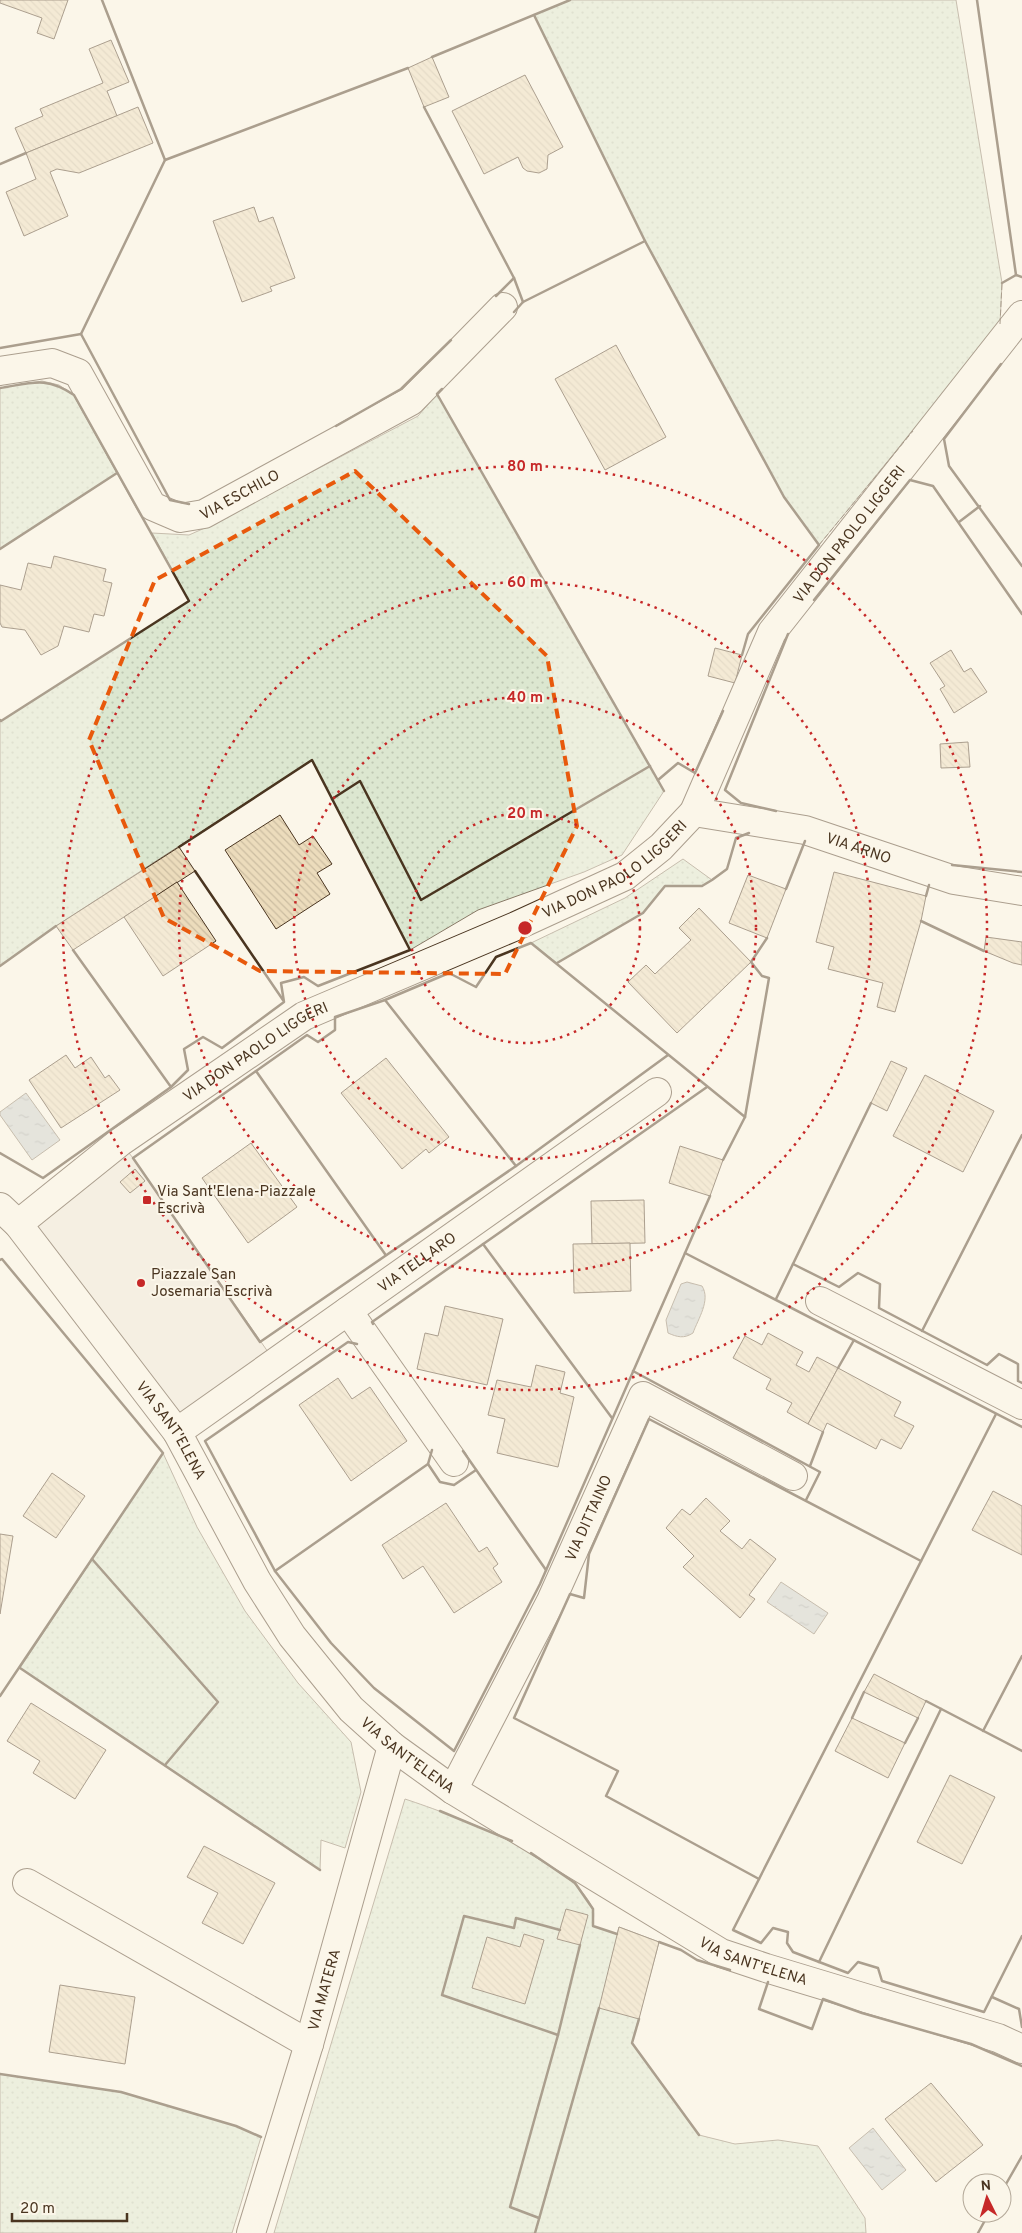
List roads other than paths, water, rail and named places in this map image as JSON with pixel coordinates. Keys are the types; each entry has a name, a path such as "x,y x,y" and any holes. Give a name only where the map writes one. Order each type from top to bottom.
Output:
{"street":[{"name":"VIA ESCHILO","path":"0,371 52,363 78,373 152,506 180,518 204,514 410,401 502,307"},
{"name":"VIA DON PAOLO LIGGERI","path":"9,1216 304,1016 516,926 625,876 661,847 694,812 772,632 1022,315"},
{"name":"VIA ARNO","path":"694,812 805,830 954,880 1022,891"},
{"name":"VIA TELLARO","path":"177,1432 657,1092"},
{"name":"VIA SANT'ELENA","path":"9,1216 177,1432 257,1581 292,1636 351,1709 392,1746 453,1790 721,1953 998,2038 1022,2049"},
{"path":"820,1300 1022,1405"},
{"path":"348,1311 454,1462"},
{"name":"VIA DITTAINO","path":"453,1790 552,1601 643,1396 794,1476"},
{"name":"VIA MATERA","path":"251,2233 309,2044 392,1746"},
{"path":"27,1883 309,2044"}],"water":[{"path":"26,1093 60,1140 32,1160 0,1115 0,1112"},
{"path":"687,1282 702,1286 705,1297 693,1333 684,1337 668,1333 666,1320 681,1284"},
{"path":"781,1582 828,1613 814,1634 767,1602"},
{"path":"873,2128 906,2170 882,2190 849,2148"}],"place":[{"name":"Via Sant'Elena-Piazzale Escrivà","path":"147,1200"},
{"name":"Piazzale San Josemaria Escrivà","path":"141,1283"}]}
